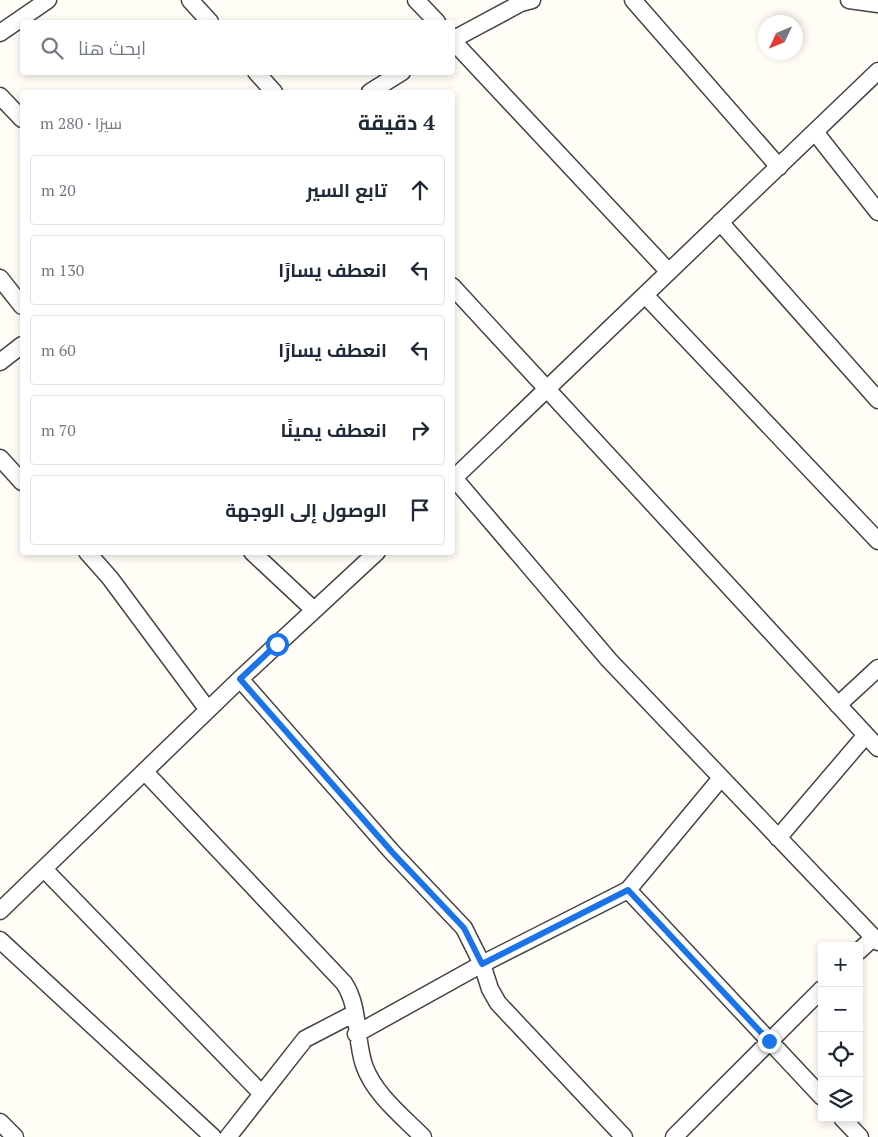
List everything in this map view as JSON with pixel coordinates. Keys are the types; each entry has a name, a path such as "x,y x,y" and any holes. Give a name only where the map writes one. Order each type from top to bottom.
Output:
{"street":[{"path":"0,33 48,0"},
{"path":"191,0 208,20"},
{"path":"416,0 435,20"},
{"path":"455,39 532,0"},
{"path":"633,0 779,167"},
{"path":"849,0 871,2"},
{"path":"455,42 669,272"},
{"path":"455,477 878,71"},
{"path":"259,75 272,90"},
{"path":"373,90 397,75"},
{"path":"0,96 20,117"},
{"path":"814,132 878,212"},
{"path":"720,222 878,400"},
{"path":"0,278 20,303"},
{"path":"455,289 878,748"},
{"path":"645,294 878,541"},
{"path":"0,362 20,347"},
{"path":"0,458 20,480"},
{"path":"455,481 609,660 876,940 863,948"},
{"path":"89,555 110,578 208,710"},
{"path":"255,555 314,610"},
{"path":"0,911 240,679 373,555"},
{"path":"838,705 878,668"},
{"path":"240,679 392,852 464,928 482,964 490,989 498,1002 624,1137"},
{"path":"778,838 866,736"},
{"path":"145,772 344,983 352,998 356,1034 364,1066 373,1084 423,1137"},
{"path":"356,1034 482,964 628,890 721,778"},
{"path":"44,869 262,1094"},
{"path":"628,890 818,1093"},
{"path":"0,940 213,1137"},
{"path":"675,1137 818,993"},
{"path":"228,1137 305,1039 355,1013"},
{"path":"0,1122 14,1137"},
{"path":"846,1122 860,1137"}],"route":[{"path":"277,644 240,679 392,852 464,928 482,964 628,890 769,1041"}]}
